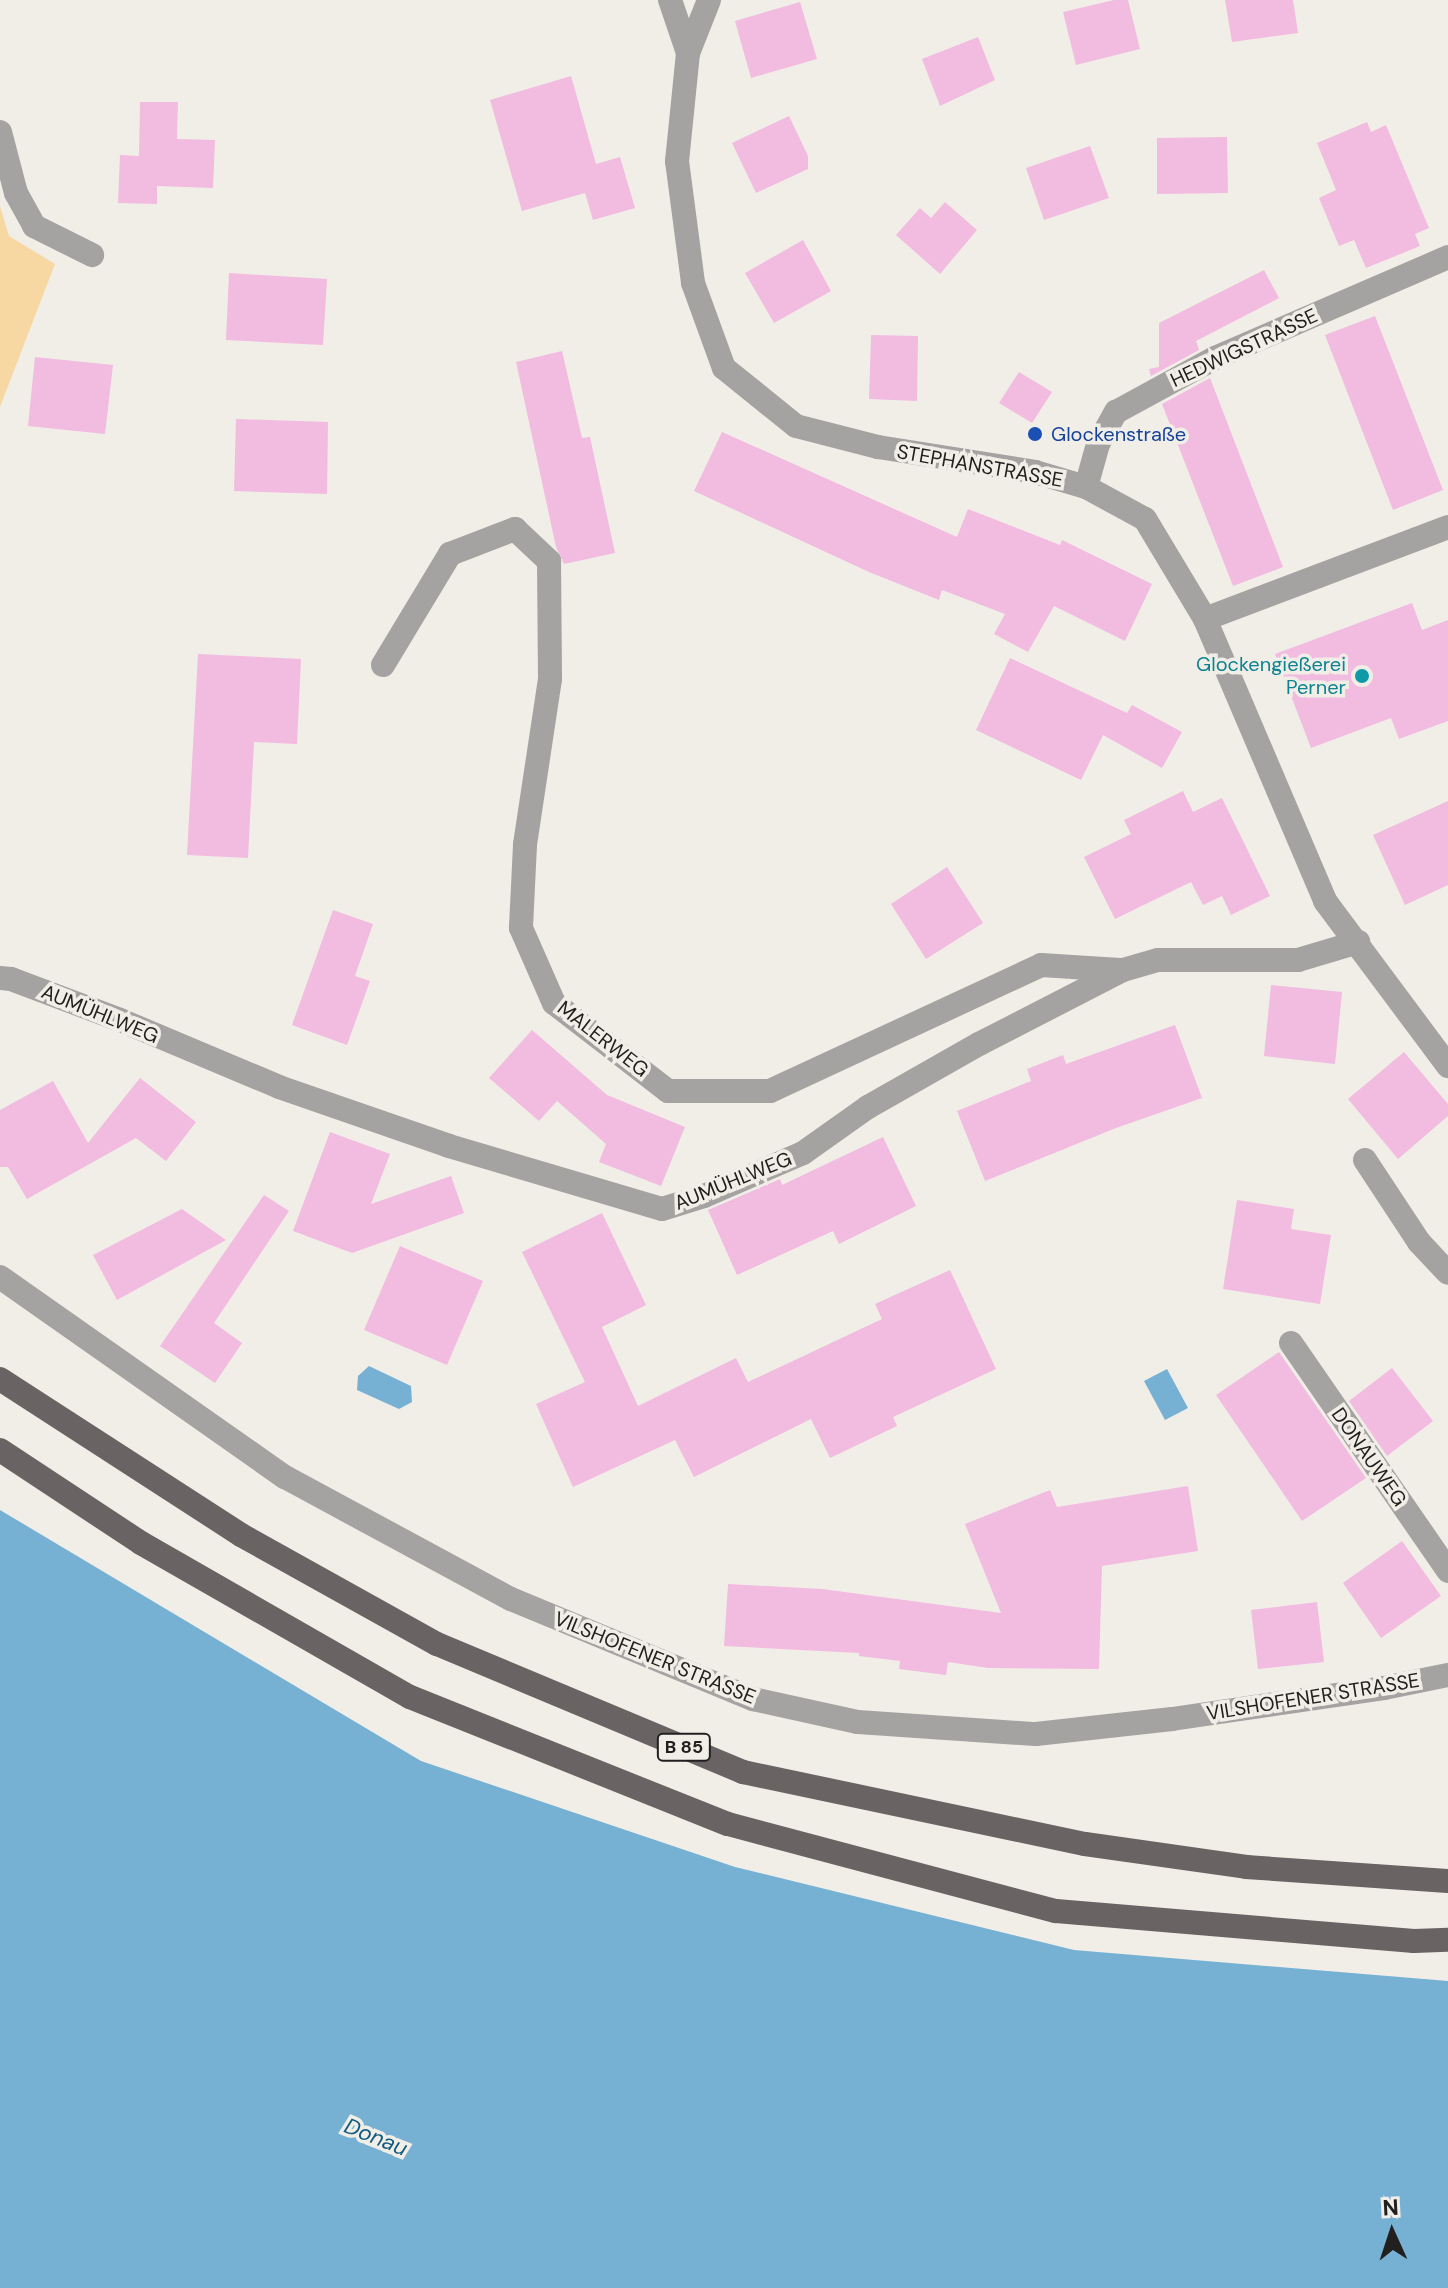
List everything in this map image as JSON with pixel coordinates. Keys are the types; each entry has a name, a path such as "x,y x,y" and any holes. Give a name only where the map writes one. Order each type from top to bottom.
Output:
{"main road":[{"name":"B 85","path":"0,1379 241,1535 437,1644 743,1772 1085,1844 1246,1867 1448,1881"},
{"path":"0,1450 141,1543 410,1697 728,1824 1056,1911 1414,1941 1448,1940"}],"street":[{"path":"670,0 688,53"},
{"name":"STEPHANSTRASSE","path":"709,0 688,53 677,161 693,283 724,368 796,426 878,447 1035,472 1086,487 1145,519 1205,619 1325,901 1448,1066"},
{"path":"0,132 16,193 34,226 92,255"},
{"name":"HEDWIGSTRASSE","path":"1086,487 1098,444 1116,412 1215,358 1448,257"},
{"path":"1205,619 1448,527"},
{"name":"MALERWEG","path":"383,665 450,554 515,529 549,561 550,679 525,845 521,928 554,1003 668,1091 770,1091 1041,965 1123,970"},
{"name":"AUMÜHLWEG","path":"0,978 11,979 120,1020 279,1087 449,1146 662,1209 704,1196 803,1153 868,1107 979,1044 1123,970 1158,960 1298,960 1358,942"},
{"path":"1365,1160 1419,1242 1448,1273"},
{"name":"VILSHOFENER STRASSE","path":"0,1277 285,1477 511,1599 753,1699 858,1722 1036,1734 1172,1719 1384,1688 1448,1675"},
{"name":"DONAUWEG","path":"1291,1343 1448,1571"}],"shaded area":[{"path":"0,206 9,236 55,264 0,407"}],"water":[{"path":"369,1366 411,1386 412,1402 399,1409 357,1390 358,1376"},
{"path":"1167,1369 1188,1408 1165,1420 1144,1381"},
{"name":"Donau","path":"0,1510 421,1761 735,1867 1074,1950 1448,1981 1448,2288 0,2288"}],"building":[{"path":"1114,0 1128,0 1140,49 1076,65 1063,12"},
{"path":"1225,0 1293,0 1298,33 1232,42"},
{"path":"800,2 817,59 751,78 735,21"},
{"path":"978,37 995,80 940,106 922,59"},
{"path":"571,76 596,164 620,157 635,208 593,220 585,193 522,211 490,100"},
{"path":"140,102 178,102 177,139 215,140 213,188 157,186 157,204 118,203 120,155 139,156"},
{"path":"789,116 808,156 808,169 756,193 732,143"},
{"path":"1367,122 1371,132 1386,125 1429,228 1415,234 1420,246 1366,268 1354,240 1339,246 1319,198 1336,190 1317,143"},
{"path":"1227,137 1228,193 1157,194 1157,138"},
{"path":"1090,146 1109,198 1044,220 1026,168"},
{"path":"945,202 977,230 940,274 896,235 920,208 931,218"},
{"path":"803,240 831,291 774,323 745,273"},
{"path":"1264,270 1279,298 1196,341 1199,350 1151,376 1149,369 1159,367 1159,323"},
{"path":"229,273 327,279 323,345 226,340"},
{"path":"1375,316 1443,490 1393,510 1325,335"},
{"path":"871,335 918,336 917,401 869,399"},
{"path":"562,351 582,438 590,437 615,553 564,564 556,547 516,362"},
{"path":"35,357 113,365 105,434 28,426"},
{"path":"1019,372 1052,392 1032,423 999,403"},
{"path":"1210,378 1283,567 1233,586 1162,404"},
{"path":"236,419 328,422 327,494 234,491"},
{"path":"722,432 957,537 968,509 1060,545 1062,540 1152,584 1125,641 1054,606 1028,652 994,634 1005,614 942,590 939,600 869,572 694,491"},
{"name":"Glockengießerei Perner","path":"1412,603 1422,630 1448,620 1448,721 1399,739 1391,718 1311,748 1275,654"},
{"path":"198,654 301,659 297,744 254,742 248,858 187,855"},
{"path":"1010,658 1127,713 1132,705 1182,732 1162,768 1103,735 1081,780 976,730"},
{"path":"1183,791 1193,812 1222,798 1270,896 1231,915 1222,896 1203,905 1191,882 1115,919 1084,857 1131,834 1124,820"},
{"path":"1448,801 1448,885 1405,905 1373,835"},
{"path":"947,867 983,923 926,959 891,904"},
{"path":"333,910 373,924 355,976 370,981 347,1045 292,1025"},
{"path":"1271,985 1342,992 1335,1064 1264,1056"},
{"path":"1175,1025 1202,1098 1116,1128 985,1181 957,1111 1031,1081 1027,1069 1063,1055 1066,1064"},
{"path":"532,1030 607,1095 685,1127 661,1186 599,1162 606,1144 557,1101 539,1121 489,1078"},
{"path":"1404,1052 1448,1104 1448,1116 1398,1159 1348,1099"},
{"path":"140,1078 196,1122 166,1161 136,1138 27,1199 8,1167 0,1167 0,1110 53,1081 88,1143"},
{"path":"330,1132 390,1154 371,1204 451,1176 464,1213 352,1253 293,1231"},
{"path":"883,1137 916,1206 839,1244 833,1231 737,1275 708,1210 780,1179 782,1185"},
{"path":"264,1195 289,1211 214,1323 242,1343 215,1383 160,1346"},
{"path":"1237,1200 1294,1209 1291,1229 1331,1235 1320,1304 1223,1289"},
{"path":"182,1209 226,1240 117,1300 93,1255"},
{"path":"602,1213 646,1305 602,1327 638,1406 736,1358 748,1382 882,1319 875,1304 950,1270 996,1369 893,1417 897,1426 830,1458 811,1419 694,1477 675,1440 573,1487 536,1404 585,1382 522,1252"},
{"path":"400,1246 483,1281 447,1365 364,1330"},
{"path":"1279,1352 1366,1478 1302,1521 1216,1395"},
{"path":"1392,1368 1433,1421 1387,1456 1349,1401"},
{"path":"1188,1486 1198,1551 1102,1566 1099,1669 988,1668 948,1662 946,1675 899,1669 900,1661 859,1656 859,1653 724,1646 728,1584 822,1589 1001,1613 965,1524 1050,1490 1057,1507"},
{"path":"1402,1541 1441,1596 1381,1638 1343,1583"},
{"path":"1317,1602 1324,1662 1258,1669 1251,1610"}],"place":[{"name":"Glockenstraße","path":"1035,434"},
{"name":"Glockengießerei Perner","path":"1362,676"}]}
